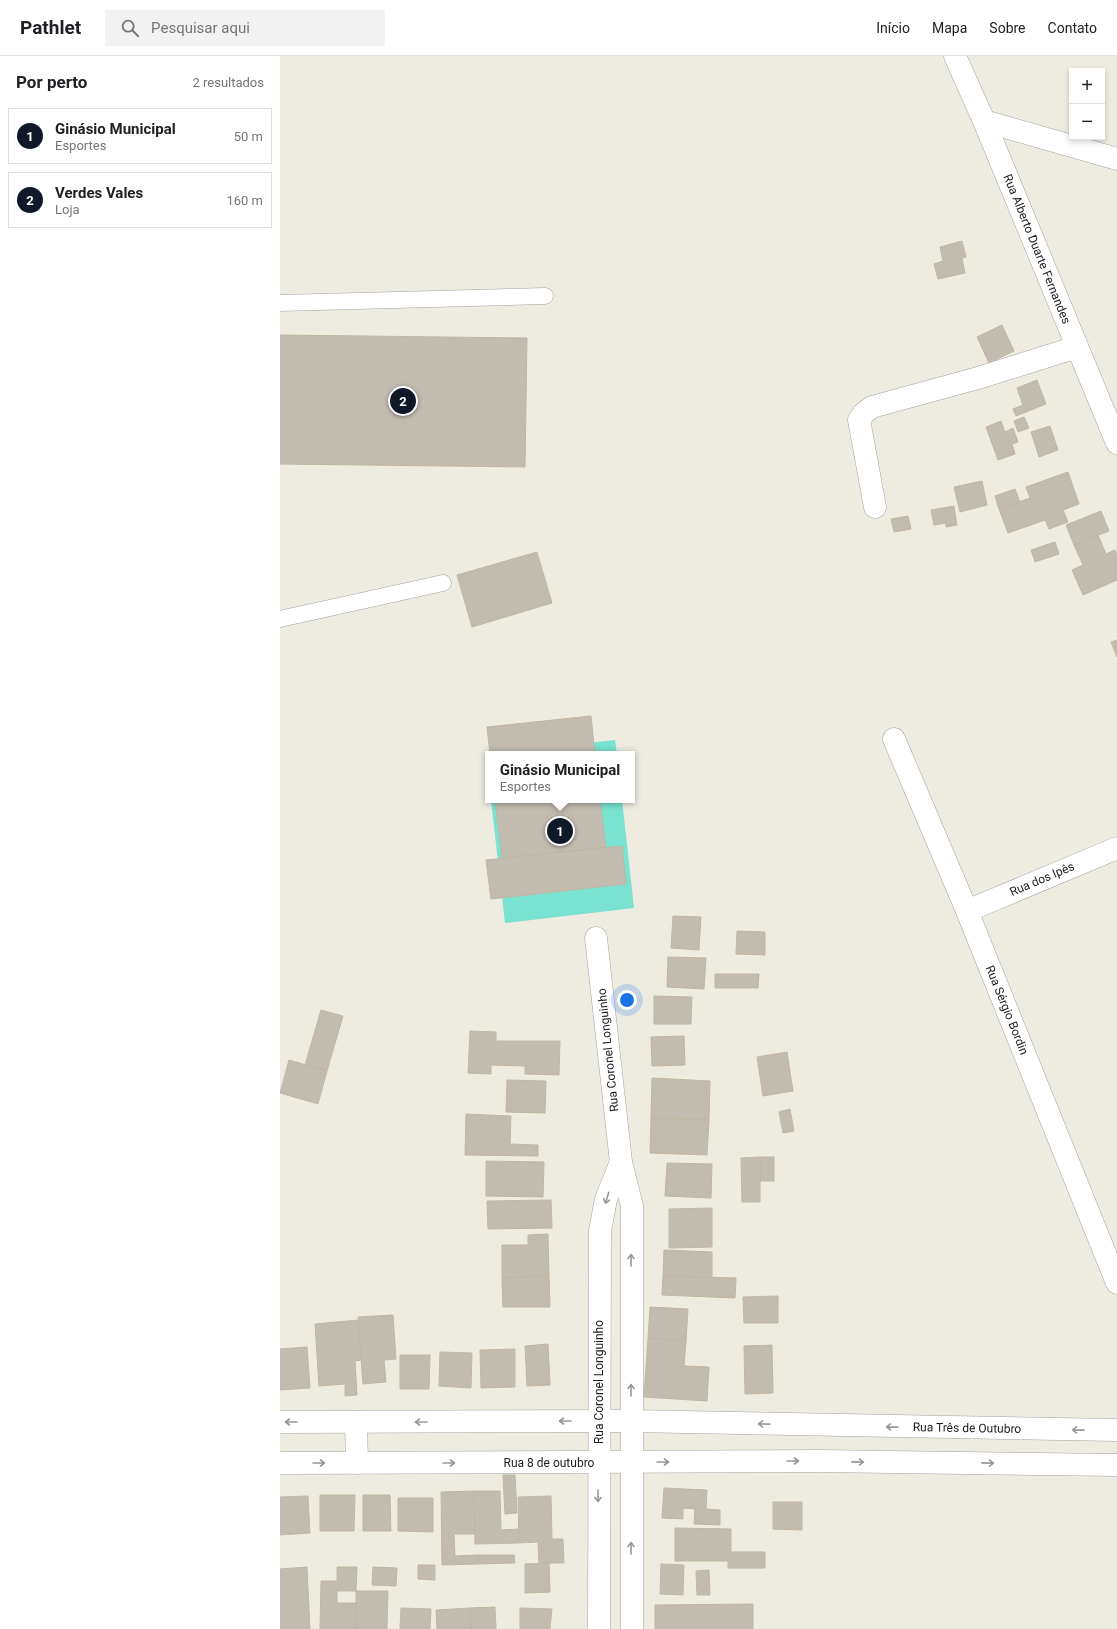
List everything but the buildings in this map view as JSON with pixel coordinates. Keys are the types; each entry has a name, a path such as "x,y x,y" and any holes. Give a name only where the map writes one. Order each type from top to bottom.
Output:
{"street":[{"name":"Rua Alberto Duarte Fernandes","path":"955,56 984,121 1117,443"},
{"path":"984,121 1117,159"},
{"path":"875,507 859,420 864,413 872,407 978,378 1077,348"},
{"name":"Rua Sérgio Bordin","path":"894,739 968,911 1117,1283"},
{"name":"Rua dos Ipês","path":"968,911 1117,848"},
{"name":"Rua Coronel Longuinho","path":"596,938 621,1162 632,1206 632,1629"},
{"name":"Rua Coronel Longuinho","path":"599,1629 598,1421 600,1231 606,1199 621,1162"},
{"path":"599,1296 631,1296"},
{"path":"280,1422 631,1421 818,1426 819,1461 1117,1465"},
{"path":"356,1422 357,1463"},
{"name":"Rua Três de Outubro","path":"818,1426 1117,1430"},
{"name":"Rua 8 de outubro","path":"280,1463 819,1461"},
{"path":"598,1572 632,1571"}],"lane":[{"path":"280,303 544,296"},
{"path":"280,619 444,583"}],"shaded area":[{"path":"615,740 617,751 515,751"},
{"path":"491,803 622,803 634,908 505,923"}],"place":[{"name":"Verdes Vales","path":"403,401"},
{"name":"Ginásio Municipal","path":"560,831"}]}
